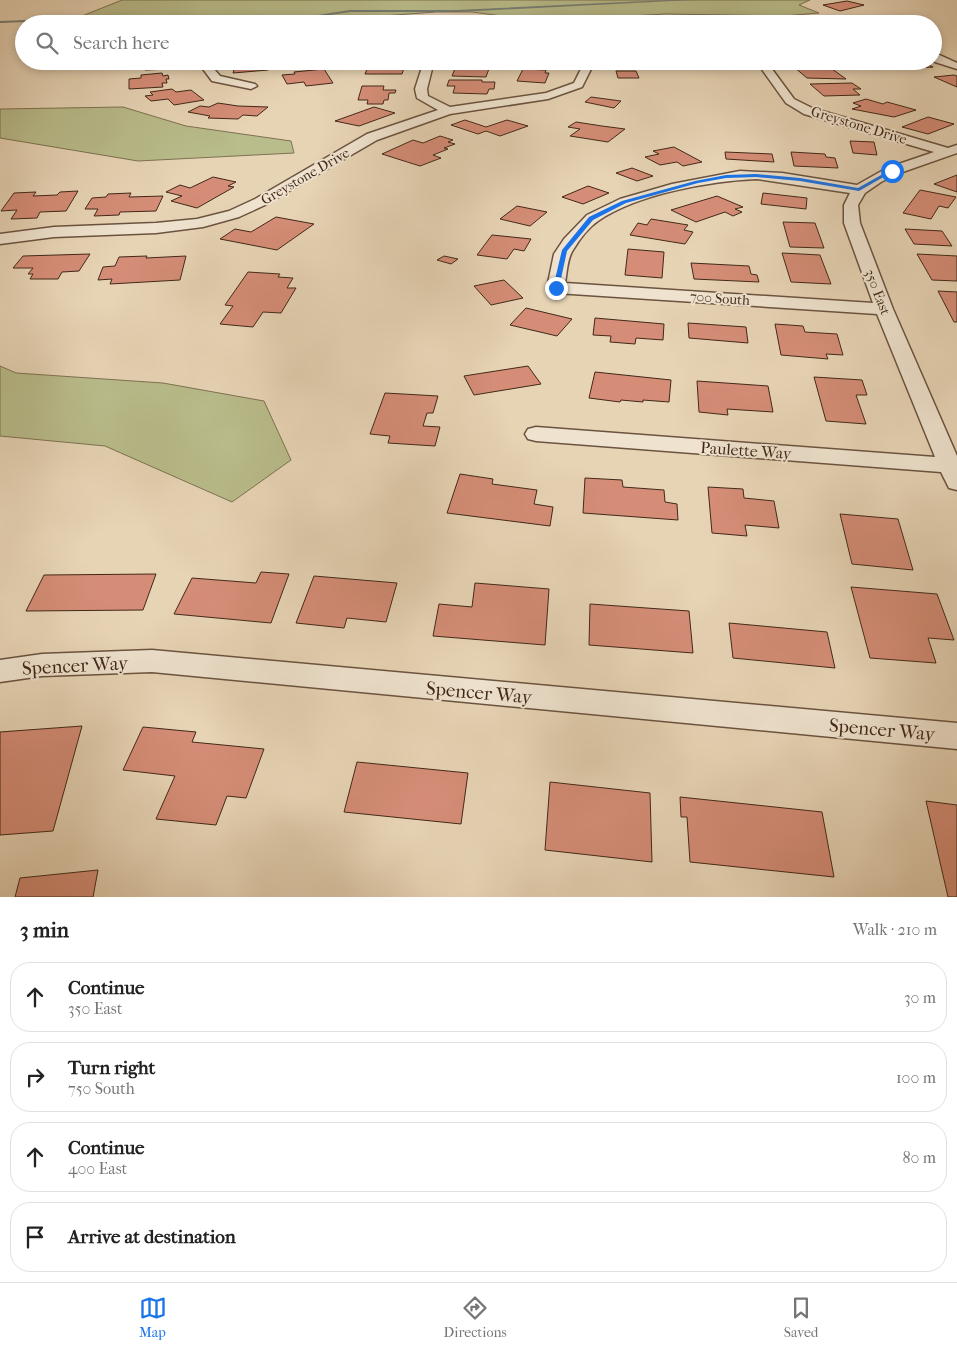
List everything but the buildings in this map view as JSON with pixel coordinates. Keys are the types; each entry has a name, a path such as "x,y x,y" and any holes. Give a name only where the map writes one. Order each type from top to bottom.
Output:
{"street":[{"path":"942,61 957,66"},
{"path":"209,70 216,79 251,86"},
{"path":"427,70 421,89 423,98 448,111"},
{"name":"Greystone Drive","path":"0,239 54,232 164,228 198,224 234,214 260,202 372,137 448,111 548,96 578,85 586,70"},
{"name":"Greystone Drive","path":"768,70 790,100 808,111 953,150"},
{"path":"859,190 892,171 953,150"},
{"name":"700 South","path":"859,190 756,175 726,177 697,182 624,202 591,218 564,251 556,288 884,309"},
{"name":"350 East","path":"859,190 851,205 852,223 884,309 955,471"},
{"name":"Paulette Way","path":"536,434 955,471"},
{"name":"Spencer Way","path":"0,671 42,665 152,662 957,736"}],"green space":[{"path":"122,0 810,0 799,5 819,13 796,15 494,15 472,12 436,12 395,15 84,15"},
{"path":"123,107 186,126 291,141 294,153 138,161 0,138 0,109"},
{"path":"0,366 16,373 163,383 264,401 291,460 232,502 105,446 0,436"}],"waterway":[{"path":"323,15 350,11 458,11 689,0"},
{"path":"0,22 15,21"}],"route":[{"path":"556,288 564,251 591,218 624,202 697,182 726,177 756,175 859,190 892,171"}]}
